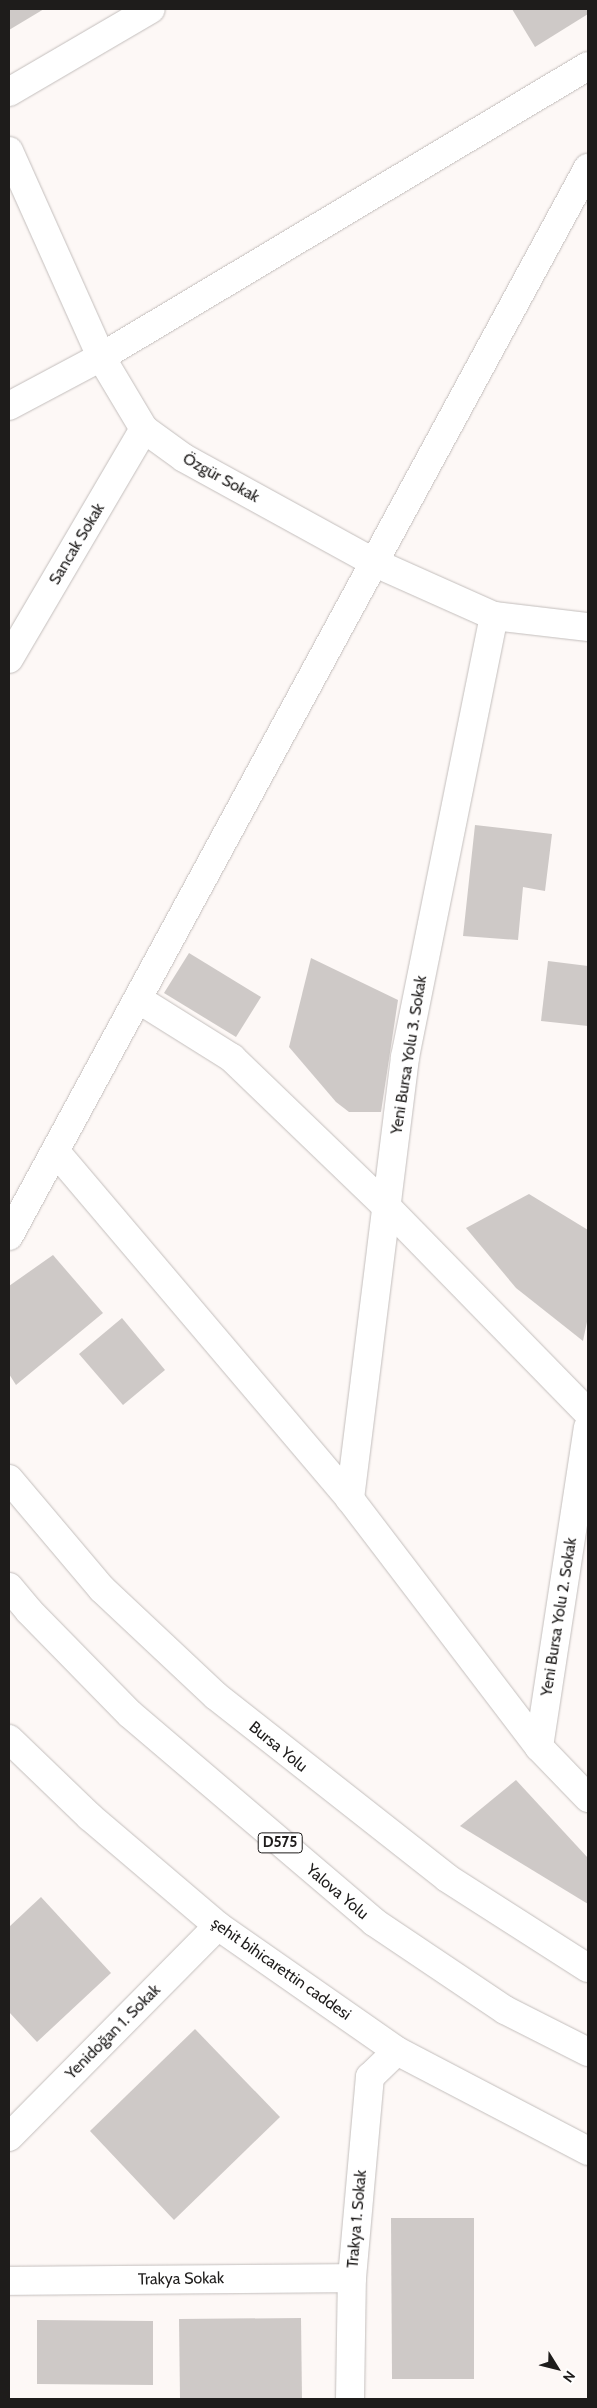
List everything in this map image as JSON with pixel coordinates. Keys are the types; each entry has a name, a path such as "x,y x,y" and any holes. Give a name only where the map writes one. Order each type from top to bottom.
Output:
{"main road":[{"path":"9,92 151,9"},
{"path":"9,406 101,357 588,66"},
{"name":"Özgür Sokak","path":"9,151 101,357 144,429 184,458 373,562 494,616 588,627"},
{"path":"9,1236 588,168"},
{"name":"Sancak Sokak","path":"9,659 144,429"},
{"name":"Yeni Bursa Yolu 3. Sokak","path":"350,1499 405,1057 494,616"},
{"path":"138,999 232,1058 386,1207 588,1413"},
{"path":"56,1152 350,1499 539,1747 588,1798"},
{"name":"Yeni Bursa Yolu 2. Sokak","path":"539,1747 588,1428"},
{"name":"Bursa Yolu","path":"9,1479 102,1589 216,1696 439,1872 542,1941 588,1968"},
{"name":"Yalova Yolu","path":"9,1587 28,1611 130,1714 374,1922 505,2010 588,2052"},
{"name":"şehit bihicarettin caddesi","path":"9,1739 90,1817 218,1926 397,2050 588,2151"},
{"name":"Yenidoğan 1. Sokak","path":"9,2137 218,1926"},
{"path":"542,1941 588,1958"},
{"name":"Trakya 1. Sokak","path":"350,2399 352,2278 370,2077 397,2050"},
{"name":"Trakya Sokak","path":"9,2281 352,2278"}],"building":[{"path":"9,9 44,9 9,30"},
{"path":"512,9 588,9 588,14 535,47"},
{"path":"475,825 552,834 545,891 523,887 518,940 463,936"},
{"path":"189,953 261,997 236,1037 164,993"},
{"path":"311,958 398,1000 381,1112 349,1112 336,1102 289,1047"},
{"path":"548,961 588,966 588,1026 541,1021"},
{"path":"529,1194 588,1230 588,1317 583,1341 516,1288 466,1228"},
{"path":"53,1255 103,1313 16,1385 9,1374 9,1286"},
{"path":"122,1318 165,1370 123,1405 79,1354"},
{"path":"516,1780 588,1858 588,1904 460,1826"},
{"path":"41,1897 111,1973 37,2042 9,2012 9,1927"},
{"path":"195,2029 280,2117 174,2220 90,2131"},
{"path":"391,2218 474,2218 474,2379 392,2379"},
{"path":"301,2318 302,2399 180,2399 179,2319"},
{"path":"37,2320 153,2321 153,2385 37,2384"}]}
